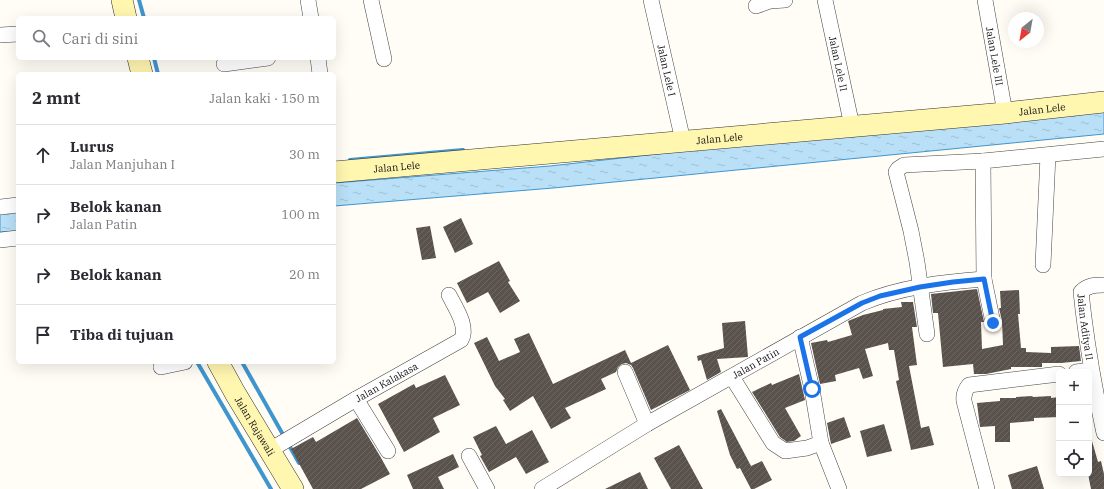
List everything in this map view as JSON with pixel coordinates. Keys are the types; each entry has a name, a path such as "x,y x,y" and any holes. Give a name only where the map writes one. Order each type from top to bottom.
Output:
{"main road":[{"path":"122,0 126,16"},
{"path":"138,60 142,72"},
{"name":"Jalan Lele","path":"336,172 1004,113 1104,102"},
{"name":"Jalan Rajawali","path":"219,364 293,489"}],"street":[{"path":"308,0 311,16"},
{"path":"371,0 384,59"},
{"name":"Jalan Lele I","path":"651,0 683,141"},
{"path":"756,6 770,1 785,0"},
{"name":"Jalan Lele II","path":"825,0 852,126"},
{"name":"Jalan Lele III","path":"985,0 1004,113"},
{"path":"0,35 16,34"},
{"path":"224,64 253,60"},
{"path":"318,60 320,72"},
{"path":"926,334 911,231 896,172 898,169 904,165 983,161 1104,149"},
{"path":"1043,265 1048,155"},
{"path":"983,161 984,279 993,323"},
{"path":"0,207 16,205"},
{"path":"0,240 16,238"},
{"name":"Jalan Patin","path":"542,489 647,424 732,378 800,337 862,303 880,296 920,287 984,279"},
{"name":"Jalan Aditya II","path":"1091,369 1081,292 1090,286 1104,285"},
{"name":"Jalan Kalakasa","path":"270,450 356,399 461,340 464,336 464,331 449,295"},
{"path":"800,337 812,389 821,443 839,489"},
{"path":"161,367 175,364"},
{"path":"625,372 647,424"},
{"path":"986,489 964,401 963,395 965,390 969,385 1056,374"},
{"name":"Jalan Aditya II","path":"1092,375 1104,433"},
{"path":"732,378 773,443 785,451 807,448 821,443"},
{"path":"356,399 388,451"},
{"path":"469,456 487,489"}],"water":[{"path":"1104,109 1104,134 553,188 336,206 336,183 550,166 711,148"},
{"path":"16,210 16,231 0,232 0,211"}],"building":[{"path":"461,218 473,244 455,253 443,227"},
{"path":"430,226 436,258 422,260 416,228"},
{"path":"499,261 510,281 508,282 520,301 500,313 488,292 467,303 457,283"},
{"path":"977,289 984,322 981,322 982,349 1003,345 1002,321 999,308 1001,308 1000,291 1019,290 1020,314 1018,314 1021,348 1026,348 1026,352 1051,353 1051,347 1079,346 1081,361 1042,363 1042,367 1011,367 1011,369 986,374 974,374 973,364 943,367 938,313 933,313 931,294"},
{"path":"901,302 913,302 917,327 912,327 917,365 909,366 921,428 929,426 934,445 911,450 896,381 899,380 894,350 889,350 888,343 865,349 873,376 863,379 859,368 835,375 836,381 820,384 811,343 827,340 828,342 852,335 848,321 883,309 902,307"},
{"path":"745,321 748,357 717,359 721,372 707,380 701,360 698,361 697,356 724,348 722,323"},
{"path":"529,333 553,384 625,350 631,363 668,345 690,390 651,410 633,368 631,365 626,363 622,364 618,367 616,372 601,379 606,389 565,408 571,418 551,429 533,396 510,411 503,400 505,399 495,386 474,343 487,337 499,361 520,352 514,339"},
{"path":"799,374 805,400 785,408 801,436 794,441 787,442 780,437 752,392 771,383 772,385"},
{"path":"445,375 460,405 433,418 440,432 404,452 378,404 414,384 416,388"},
{"path":"1051,396 1051,398 1056,397 1056,417 1034,418 1034,421 1010,423 1010,442 995,442 995,426 980,427 977,403 1000,401 1000,398"},
{"path":"721,409 751,466 762,461 772,480 751,489 740,468 737,469 730,455 717,411"},
{"path":"844,417 851,437 831,444 827,423"},
{"path":"357,418 390,474 361,489 313,489 291,449 313,437 316,442"},
{"path":"884,424 892,451 867,457 860,431"},
{"path":"496,426 506,444 532,430 549,462 526,474 516,457 489,472 480,456 482,455 473,437"},
{"path":"1092,441 1098,462 1101,461 1104,474 1104,489 1091,489 1089,477 1092,477"},
{"path":"679,445 703,489 671,489 654,458"},
{"path":"453,454 459,467 438,477 444,489 413,489 407,475"},
{"path":"1037,466 1044,489 1012,489 1008,475"},
{"path":"640,472 648,489 605,489"}],"waterway":[{"path":"139,0 143,16"},
{"path":"154,60 158,72"},
{"path":"350,160 463,150"},
{"path":"198,364 271,489"},
{"path":"243,364 299,463"}],"route":[{"path":"812,389 800,337 862,303 880,296 920,287 984,279 993,323"}]}
